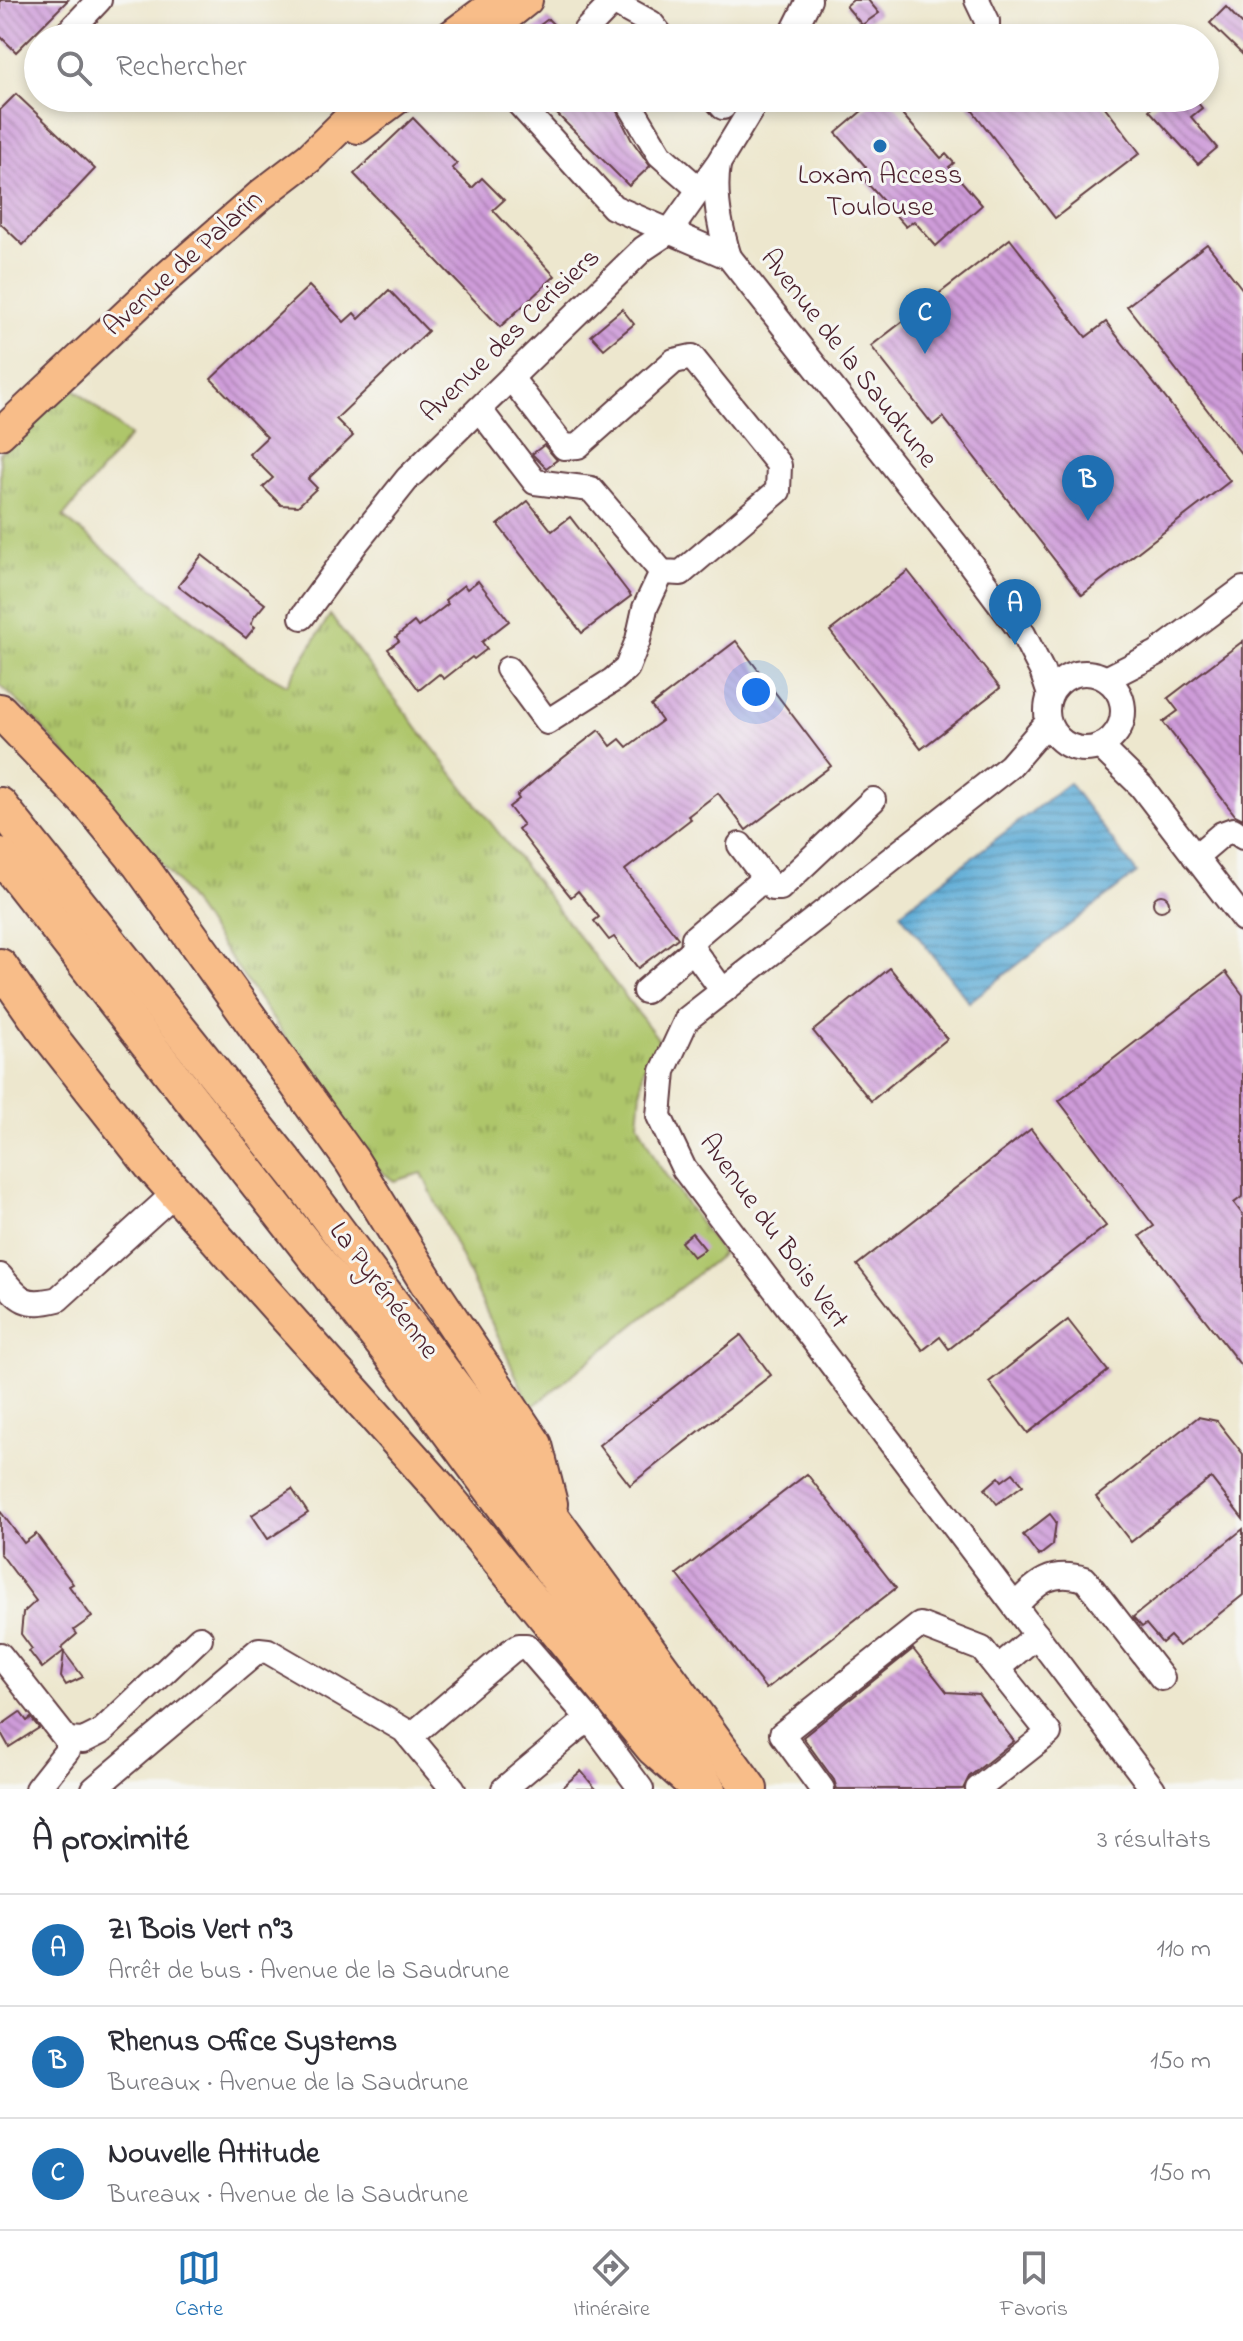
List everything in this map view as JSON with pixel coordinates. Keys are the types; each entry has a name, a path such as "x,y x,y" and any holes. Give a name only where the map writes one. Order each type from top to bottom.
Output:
{"highway":[{"path":"0,711 94,809 140,865 352,1161 431,1289 535,1445 554,1520"},
{"name":"La Pyrénéenne","path":"0,805 303,1184 750,1789"},
{"name":"La Pyrénéenne","path":"0,855 401,1367 662,1719 708,1789"},
{"path":"0,966 98,1099 176,1192 442,1491 653,1748 699,1789"}],"main road":[{"path":"478,24 499,0"},
{"path":"487,24 527,0"},
{"name":"Avenue de Palarin","path":"0,434 168,276 262,194 309,158 356,112"},
{"path":"309,158 380,112"}],"street":[{"path":"76,24 99,0"},
{"path":"797,24 809,0"},
{"path":"977,0 987,24"},
{"path":"592,24 613,2 652,24"},
{"name":"Avenue de la Saudrune","path":"527,112 613,207 729,257 960,550 1027,641 1050,695"},
{"path":"634,112 660,155 700,190"},
{"name":"Avenue des Cerisiers","path":"302,617 408,478 643,249 670,231 719,162 749,112"},
{"path":"719,162 716,179 718,212 729,257"},
{"path":"479,409 535,482 591,489 662,572 681,573 778,491 779,465 692,357 674,361 578,446 564,447 511,378"},
{"path":"576,487 578,446"},
{"path":"508,669 547,722 584,700 627,668 638,640 645,608 662,572"},
{"path":"1106,679 1157,653 1243,589"},
{"name":"Avenue de la Saudrune","path":"1027,641 1080,673"},
{"path":"1141,786 1122,715 1114,685 1098,674 1080,673 1067,677 1057,685 1047,704 1048,722 1061,741 1080,749 1100,746 1108,742 1122,715 1157,653"},
{"name":"Avenue du Bois Vert","path":"1048,722 1010,766 687,1019 663,1071 659,1116 684,1169 1153,1789"},
{"name":"Avenue du Bois Vert","path":"1010,766 1070,746"},
{"path":"1100,746 1141,786 1243,919"},
{"path":"740,845 773,888 780,888 873,800"},
{"path":"1195,857 1222,834 1233,830 1243,837"},
{"path":"723,991 693,950 694,938 765,878"},
{"path":"645,991 693,950"},
{"path":"0,1276 15,1296 27,1303 40,1304 58,1299 176,1192"},
{"path":"1015,1606 1036,1583 1052,1576 1070,1574 1085,1579 1162,1678"},
{"path":"822,1789 782,1734 920,1625 982,1649 1049,1733 978,1789"},
{"path":"999,1667 1037,1635"},
{"path":"67,1740 83,1741 101,1732 200,1638"},
{"path":"411,1736 519,1646 531,1650 590,1720 641,1789"},
{"path":"94,1789 259,1650 268,1651 411,1736 452,1789"},
{"path":"0,1655 67,1740 67,1751 37,1789"},
{"path":"504,1789 590,1720"}],"green space":[{"path":"71,386 130,436 63,517 251,665 287,685 330,615 659,1040 643,1070 638,1123 658,1164 722,1254 531,1408 422,1173 394,1181 376,1167 177,882 27,710 0,685 0,453"}],"water":[{"path":"1069,783 1137,873 969,1002 900,913"}],"building":[{"path":"0,0 68,0 44,24 24,24 24,44 16,52 0,36"},
{"path":"853,0 868,0 879,13 861,24 846,6"},
{"path":"1226,7 1243,25 1243,55 1219,32 1219,24 1210,23"},
{"path":"16,94 24,102 24,112 35,112 95,169 23,245 0,223 0,110"},
{"path":"555,112 617,112 650,166 629,186"},
{"path":"861,112 900,112 941,158 946,154 954,163 949,167 982,205 936,246 914,221 906,227 859,174 866,167 836,133"},
{"path":"974,112 1109,112 1140,153 1055,218"},
{"path":"1151,112 1197,112 1191,117 1217,148 1198,164"},
{"path":"413,118 457,164 452,168 472,188 482,178 504,200 493,210 555,276 500,327 354,174"},
{"path":"1010,239 1086,337 1106,322 1230,481 1082,595 943,417 933,425 871,346"},
{"path":"1207,244 1243,290 1243,456 1127,306"},
{"path":"309,286 344,322 354,313 359,319 389,290 428,331 336,419 353,436 308,479 317,488 298,506 281,505 263,487 273,478 249,454 267,437 211,379"},
{"path":"622,309 634,324 604,349 591,335"},
{"path":"544,445 557,460 546,468 532,454"},
{"path":"528,501 552,531 570,517 631,596 582,633 498,525"},
{"path":"202,555 265,604 254,617 251,624 255,627 246,638 178,586"},
{"path":"908,571 1000,688 921,749 830,631"},
{"path":"478,581 509,621 482,642 487,649 474,659 472,657 444,679 439,674 419,690 388,649 399,641 396,637 414,622 418,627 448,604 445,600 464,585 467,589"},
{"path":"736,641 831,766 746,830 718,793 688,816 691,819 625,870 678,938 638,968 614,937 609,940 594,921 599,917 578,891 571,897 562,886 518,829 523,825 509,807 536,779 599,730 611,746 620,739 627,747 662,721 651,706"},
{"path":"1243,641 1243,819 1235,815 1163,722 1178,711 1168,698"},
{"path":"1158,895 1164,895 1169,903 1167,909 1158,911 1153,906 1153,900"},
{"path":"890,968 947,1039 871,1101 813,1031"},
{"path":"1226,972 1243,995 1243,1196 1234,1203 1243,1215 1243,1368 1140,1236 1154,1226 1059,1101"},
{"path":"1031,1129 1106,1226 949,1349 940,1337 923,1350 857,1265"},
{"path":"692,1233 705,1249 693,1257 681,1242"},
{"path":"1068,1320 1108,1371 1028,1433 989,1382"},
{"path":"741,1335 771,1375 630,1485 599,1445"},
{"path":"1198,1417 1217,1421 1243,1454 1243,1519 1211,1478 1131,1542 1096,1497"},
{"path":"1013,1473 1023,1485 997,1504 985,1489 999,1477 1002,1481"},
{"path":"807,1474 896,1588 766,1689 677,1574"},
{"path":"292,1489 308,1513 268,1539 252,1515"},
{"path":"0,1511 24,1543 36,1534 73,1584 69,1586 92,1617 74,1630 77,1634 61,1648 64,1651 42,1668 21,1634 23,1613 36,1601 0,1553"},
{"path":"1050,1514 1056,1522 1053,1545 1039,1556 1023,1535"},
{"path":"1243,1529 1243,1595 1179,1646 1170,1636 1162,1643 1146,1624 1142,1627 1133,1617"},
{"path":"913,1649 947,1692 978,1694 1014,1741 969,1777 963,1789 837,1789 834,1780 803,1737"},
{"path":"64,1652 83,1677 66,1685 61,1677"},
{"path":"20,1712 27,1721 31,1718 39,1728 9,1747 0,1726"},
{"path":"581,1771 596,1789 560,1789"}],"place":[{"name":"Loxam Access Toulouse","path":"880,146"},
{"name":"Nouvelle Attitude","path":"925,354"},
{"name":"Rhenus Office Systems","path":"1088,521"},
{"name":"ZI Bois Vert n°3","path":"1015,645"}]}
